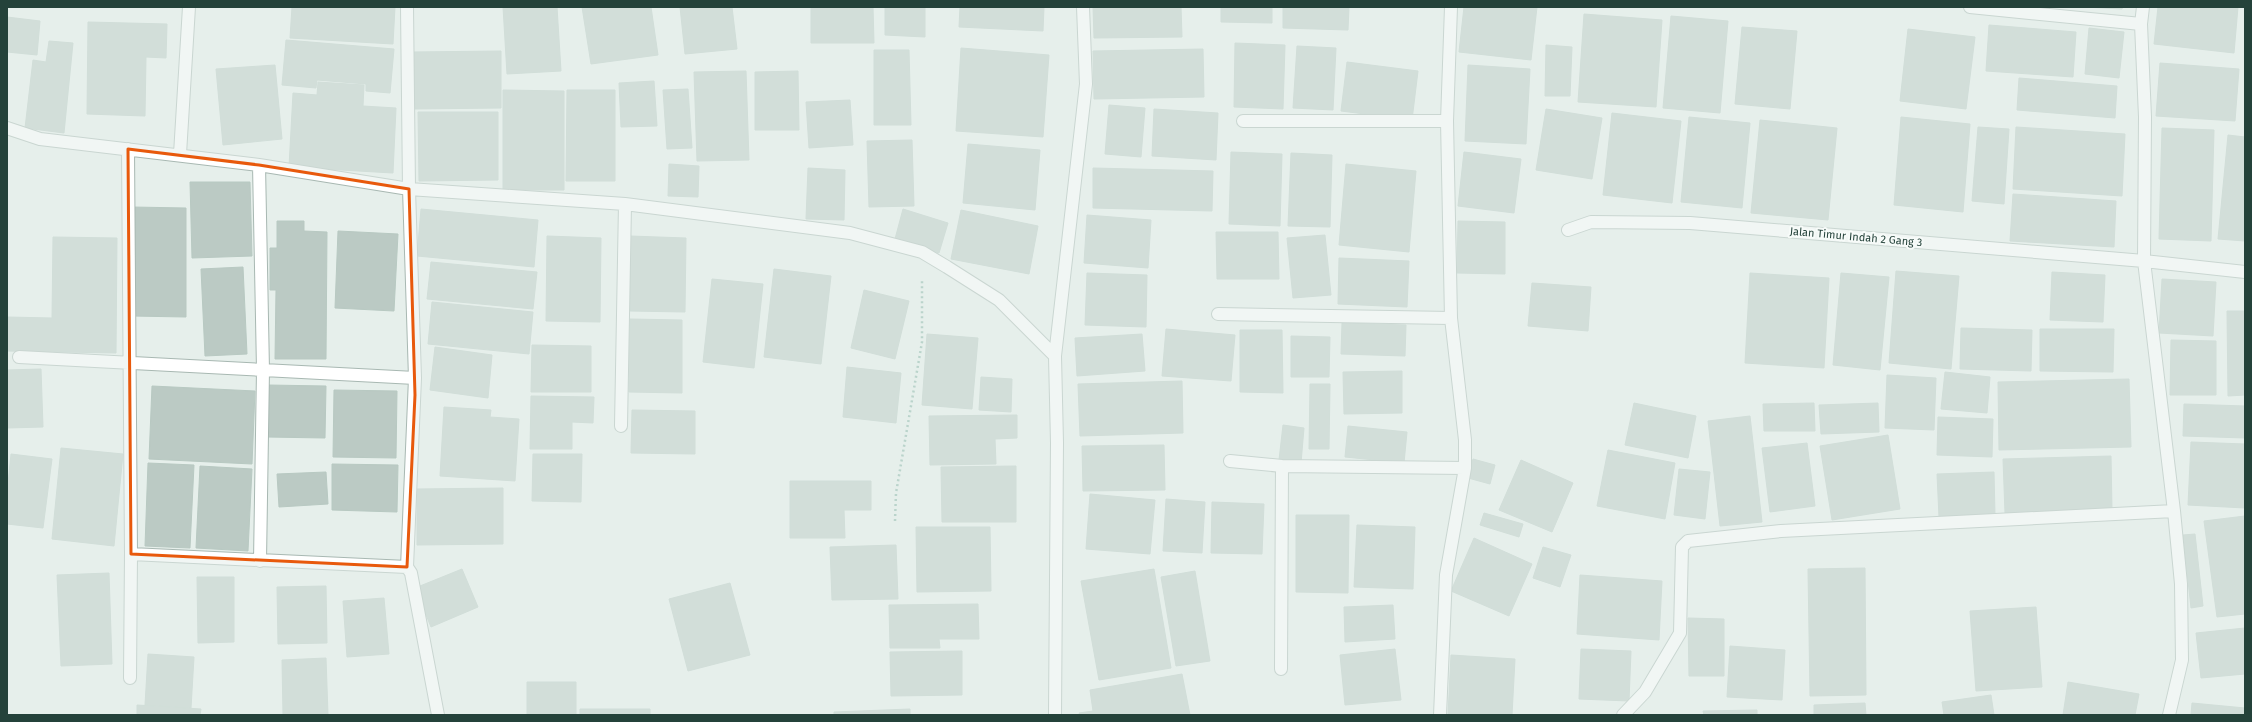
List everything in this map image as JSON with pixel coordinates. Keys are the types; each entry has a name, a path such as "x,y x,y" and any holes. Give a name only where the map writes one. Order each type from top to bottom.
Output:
{"street":[{"path":"180,154 189,7"},
{"path":"407,7 409,189 415,378 407,567 411,574 438,715"},
{"path":"1055,715 1057,443 1055,356 1086,84 1083,7"},
{"path":"1440,715 1446,575 1465,468 1465,440 1451,318 1447,121 1451,7"},
{"path":"1970,7 2141,24"},
{"path":"2143,7 2141,24 2145,117 2144,261 2174,512 2181,584 2182,660 2169,715"},
{"path":"1243,121 1447,121"},
{"path":"7,128 40,139 259,164 409,189 625,204 850,233 922,252 1000,300 1055,356"},
{"path":"128,149 131,554 130,678"},
{"path":"259,164 263,370 260,561"},
{"path":"621,426 625,204"},
{"name":"Jalan Timur Indah 2 Gang 3","path":"1568,230 1591,222 1690,223 2144,261 2245,272"},
{"path":"1218,314 1451,318"},
{"path":"19,357 415,378"},
{"path":"1230,461 1282,466 1465,468"},
{"path":"1281,668 1282,466"},
{"path":"1624,715 1645,692 1680,633 1682,547 1688,542 1780,531 2174,512"},
{"path":"131,554 407,567"}],"path":[{"path":"896,521 896,492 922,342 922,252"}],"highlighted area":[{"path":"128,149 259,165 409,189 415,395 407,567 131,554"}],"building":[{"path":"292,7 395,7 393,44 290,38"},
{"path":"503,7 557,7 561,71 507,74"},
{"path":"582,7 651,7 658,55 591,64"},
{"path":"680,7 732,7 737,49 685,54"},
{"path":"811,7 873,7 874,43 811,43"},
{"path":"885,7 925,7 925,37 885,35"},
{"path":"960,7 1044,7 1043,31 959,27"},
{"path":"1093,7 1181,7 1182,37 1094,38"},
{"path":"1221,7 1272,7 1272,23 1221,22"},
{"path":"1283,7 1349,7 1348,30 1283,28"},
{"path":"1464,7 1537,7 1531,60 1459,52"},
{"path":"2085,7 2123,7 2122,9"},
{"path":"2158,7 2238,7 2234,53 2154,44"},
{"path":"1584,14 1662,20 1656,107 1578,102"},
{"path":"1671,16 1728,21 1720,113 1663,108"},
{"path":"7,17 40,21 37,55 7,52"},
{"path":"88,22 167,24 166,58 146,57 145,116 87,114"},
{"path":"1989,25 2076,32 2073,77 1986,71"},
{"path":"1742,27 1797,31 1790,109 1735,104"},
{"path":"2089,28 2124,32 2119,78 2085,74"},
{"path":"1908,29 1975,37 1966,109 1900,101"},
{"path":"286,40 394,49 390,93 366,91 366,84 317,80 316,88 282,85"},
{"path":"49,41 73,43 64,133 25,128 33,60 46,62"},
{"path":"1235,43 1285,45 1283,109 1234,107"},
{"path":"1546,45 1572,47 1570,96 1545,96"},
{"path":"1297,46 1336,48 1333,110 1293,108"},
{"path":"961,48 1049,55 1043,137 956,131"},
{"path":"1203,49 1204,97 1094,99 1093,51"},
{"path":"874,50 909,50 911,125 874,125"},
{"path":"501,51 501,108 413,109 412,52"},
{"path":"1347,62 1418,71 1412,120 1341,111"},
{"path":"2160,63 2239,69 2235,121 2156,116"},
{"path":"275,65 282,139 223,145 216,69"},
{"path":"1468,65 1530,69 1526,144 1465,141"},
{"path":"746,71 749,160 697,161 694,72"},
{"path":"798,71 799,130 755,130 755,72"},
{"path":"2019,78 2117,86 2115,118 2017,110"},
{"path":"654,81 657,126 621,127 619,83"},
{"path":"318,82 364,85 363,106 396,108 393,173 289,167 293,93 317,95"},
{"path":"688,89 692,148 667,149 663,90"},
{"path":"503,90 564,91 564,190 503,190"},
{"path":"567,90 615,90 615,181 566,181"},
{"path":"850,100 853,145 809,148 806,102"},
{"path":"1109,105 1145,108 1141,157 1105,154"},
{"path":"1154,109 1218,113 1216,160 1152,156"},
{"path":"1546,109 1602,118 1592,179 1536,170"},
{"path":"418,112 498,112 498,180 419,181"},
{"path":"1612,113 1681,121 1672,203 1603,195"},
{"path":"1689,117 1750,123 1742,208 1681,202"},
{"path":"1901,117 1970,124 1963,212 1894,205"},
{"path":"1760,120 1837,128 1828,220 1751,213"},
{"path":"1978,127 2009,129 2004,204 1972,201"},
{"path":"2016,127 2125,134 2122,196 2013,189"},
{"path":"2162,128 2214,130 2211,241 2159,239"},
{"path":"2228,135 2245,137 2245,241 2218,239"},
{"path":"912,140 914,206 869,207 867,141"},
{"path":"968,144 1040,150 1035,210 963,203"},
{"path":"1231,152 1282,154 1280,226 1229,224"},
{"path":"1464,152 1521,159 1514,213 1458,206"},
{"path":"1291,153 1332,155 1330,227 1288,226"},
{"path":"669,164 699,166 698,197 668,196"},
{"path":"1346,164 1416,171 1409,252 1339,245"},
{"path":"808,168 845,170 844,220 806,219"},
{"path":"1093,168 1213,171 1212,211 1093,208"},
{"path":"190,182 250,182 252,256 192,258"},
{"path":"2013,194 2116,201 2114,247 2010,241"},
{"path":"132,207 186,208 186,317 132,316"},
{"path":"421,209 538,220 534,267 417,256"},
{"path":"903,209 948,223 939,253 895,239"},
{"path":"961,210 1038,226 1029,274 951,259"},
{"path":"1087,215 1151,220 1148,268 1084,263"},
{"path":"277,221 304,221 304,231 327,232 326,359 275,359 276,290 270,290 270,248 277,248"},
{"path":"1458,221 1505,222 1505,274 1457,273"},
{"path":"338,231 398,234 394,311 335,308"},
{"path":"1216,232 1278,232 1279,279 1217,279"},
{"path":"1325,235 1331,295 1293,298 1287,238"},
{"path":"547,236 601,238 600,322 546,321"},
{"path":"630,236 686,238 685,312 630,311"},
{"path":"53,237 117,238 116,353 7,351 7,317 52,318"},
{"path":"1339,258 1409,261 1407,307 1338,304"},
{"path":"431,262 537,272 533,309 427,299"},
{"path":"243,267 247,354 205,356 201,269"},
{"path":"774,269 831,276 821,364 764,357"},
{"path":"1896,271 1959,276 1951,369 1889,363"},
{"path":"2052,272 2105,275 2103,322 2050,320"},
{"path":"1087,273 1147,275 1146,327 1085,325"},
{"path":"1750,273 1829,278 1824,368 1745,363"},
{"path":"1841,273 1889,277 1880,370 1833,365"},
{"path":"712,279 763,284 754,368 703,362"},
{"path":"2162,279 2216,282 2213,336 2159,333"},
{"path":"1532,283 1591,287 1588,331 1528,326"},
{"path":"864,290 909,301 895,359 851,348"},
{"path":"432,302 533,312 529,354 428,344"},
{"path":"2227,311 2245,311 2245,395 2228,396"},
{"path":"630,319 682,320 682,393 629,392"},
{"path":"1342,323 1406,325 1405,356 1341,354"},
{"path":"1961,328 2032,330 2031,371 1960,369"},
{"path":"1166,329 1235,335 1231,381 1162,376"},
{"path":"2040,329 2114,329 2113,372 2040,371"},
{"path":"1240,330 1282,330 1283,393 1240,392"},
{"path":"927,334 978,338 972,409 922,405"},
{"path":"1142,334 1145,371 1077,376 1075,338"},
{"path":"1291,336 1330,337 1329,377 1291,377"},
{"path":"2171,340 2216,341 2216,395 2170,395"},
{"path":"532,345 591,346 591,392 531,392"},
{"path":"435,347 492,355 488,398 430,390"},
{"path":"847,367 901,373 896,423 843,417"},
{"path":"41,369 43,427 7,428 7,370"},
{"path":"1402,371 1402,413 1344,414 1343,372"},
{"path":"1945,372 1990,377 1987,413 1941,409"},
{"path":"1887,375 1936,378 1934,430 1885,428"},
{"path":"981,377 1012,379 1011,412 979,410"},
{"path":"2129,379 2131,447 1999,450 1998,382"},
{"path":"1182,381 1183,433 1080,436 1078,384"},
{"path":"1310,384 1330,384 1329,449 1309,449"},
{"path":"268,385 326,386 325,438 267,437"},
{"path":"152,386 255,391 252,464 149,459"},
{"path":"334,390 397,391 396,458 333,457"},
{"path":"531,396 594,397 593,423 572,422 572,449 530,449"},
{"path":"1634,403 1696,416 1688,458 1625,445"},
{"path":"1814,403 1815,431 1764,431 1763,404"},
{"path":"1878,403 1879,432 1821,434 1819,405"},
{"path":"2184,404 2245,406 2245,438 2183,436"},
{"path":"444,407 491,410 490,417 519,419 515,481 440,476"},
{"path":"632,410 695,411 695,454 631,453"},
{"path":"1017,415 1017,438 995,439 996,464 930,465 929,416"},
{"path":"1750,416 1762,522 1720,526 1708,421"},
{"path":"1938,417 1993,419 1992,457 1937,455"},
{"path":"1283,425 1304,428 1301,463 1279,460"},
{"path":"1348,426 1407,432 1404,463 1345,457"},
{"path":"1888,435 1900,509 1832,520 1820,446"},
{"path":"2191,442 2245,444 2245,508 2188,505"},
{"path":"1807,443 1815,506 1770,512 1762,448"},
{"path":"1164,445 1165,490 1083,491 1082,446"},
{"path":"61,448 123,454 114,546 52,539"},
{"path":"1608,450 1675,463 1665,519 1597,506"},
{"path":"11,454 52,459 43,528 7,524 7,493"},
{"path":"533,454 582,454 581,502 532,501"},
{"path":"2111,456 2112,510 2005,513 2003,459"},
{"path":"1473,459 1495,465 1490,484 1468,478"},
{"path":"1521,460 1573,483 1552,532 1499,510"},
{"path":"148,463 194,465 190,548 145,546"},
{"path":"332,464 398,465 397,512 332,510"},
{"path":"200,466 252,469 248,551 196,548"},
{"path":"1016,466 1016,522 942,522 941,467"},
{"path":"1679,469 1710,472 1705,519 1674,515"},
{"path":"326,472 328,504 279,507 277,474"},
{"path":"1994,472 1995,515 1939,517 1937,474"},
{"path":"790,481 871,481 871,510 844,510 845,538 790,538"},
{"path":"503,488 503,544 417,545 417,489"},
{"path":"1090,494 1155,500 1150,554 1086,549"},
{"path":"1166,499 1205,502 1202,553 1163,551"},
{"path":"1212,502 1264,504 1262,554 1211,553"},
{"path":"1484,513 1523,524 1519,537 1480,525"},
{"path":"1296,515 1349,515 1348,593 1296,592"},
{"path":"2245,516 2245,614 2217,617 2204,521"},
{"path":"1357,525 1415,527 1413,589 1354,587"},
{"path":"916,527 990,527 991,591 917,592"},
{"path":"2195,534 2203,606 2191,608 2183,535"},
{"path":"1474,538 1532,564 1509,616 1451,591"},
{"path":"896,545 898,599 832,600 830,547"},
{"path":"1543,547 1571,555 1560,587 1533,578"},
{"path":"1865,568 1866,695 1810,696 1808,569"},
{"path":"462,569 478,607 431,627 415,588"},
{"path":"1154,569 1171,668 1099,680 1081,581"},
{"path":"1195,571 1210,661 1176,666 1161,577"},
{"path":"109,573 112,664 61,666 57,575"},
{"path":"1580,575 1662,581 1659,640 1577,634"},
{"path":"197,577 234,577 234,642 198,643"},
{"path":"730,583 750,655 688,671 669,599"},
{"path":"326,586 327,643 278,644 277,587"},
{"path":"384,598 389,654 347,657 343,601"},
{"path":"978,604 979,639 939,639 940,648 890,648 889,605"},
{"path":"1393,605 1395,639 1345,642 1344,607"},
{"path":"2036,607 2042,687 1976,691 1970,611"},
{"path":"1688,618 1724,619 1724,676 1689,676"},
{"path":"2245,628 2245,674 2201,678 2196,633"},
{"path":"1730,646 1785,650 1782,700 1727,697"},
{"path":"1395,649 1401,700 1345,705 1340,655"},
{"path":"1581,649 1631,651 1629,701 1579,699"},
{"path":"962,651 962,695 891,696 890,652"},
{"path":"148,654 194,657 191,708 145,705"},
{"path":"1451,655 1515,659 1512,715 1448,715"},
{"path":"326,658 328,715 283,715 282,660"},
{"path":"1182,674 1190,715 1080,715 1079,713 1093,711 1090,690"},
{"path":"527,682 576,682 576,715 527,715"},
{"path":"2068,682 2139,694 2135,715 2063,715"},
{"path":"1991,695 1994,715 1944,715 1942,702"},
{"path":"1865,703 1866,715 1814,715 1814,705"},
{"path":"2192,703 2245,708 2245,715 2191,715"},
{"path":"137,705 201,709 200,715 137,715"},
{"path":"580,709 650,709 650,715 580,715"},
{"path":"910,709 910,715 834,715 834,712"},
{"path":"1757,710 1757,715 1704,715 1703,711"}]}
